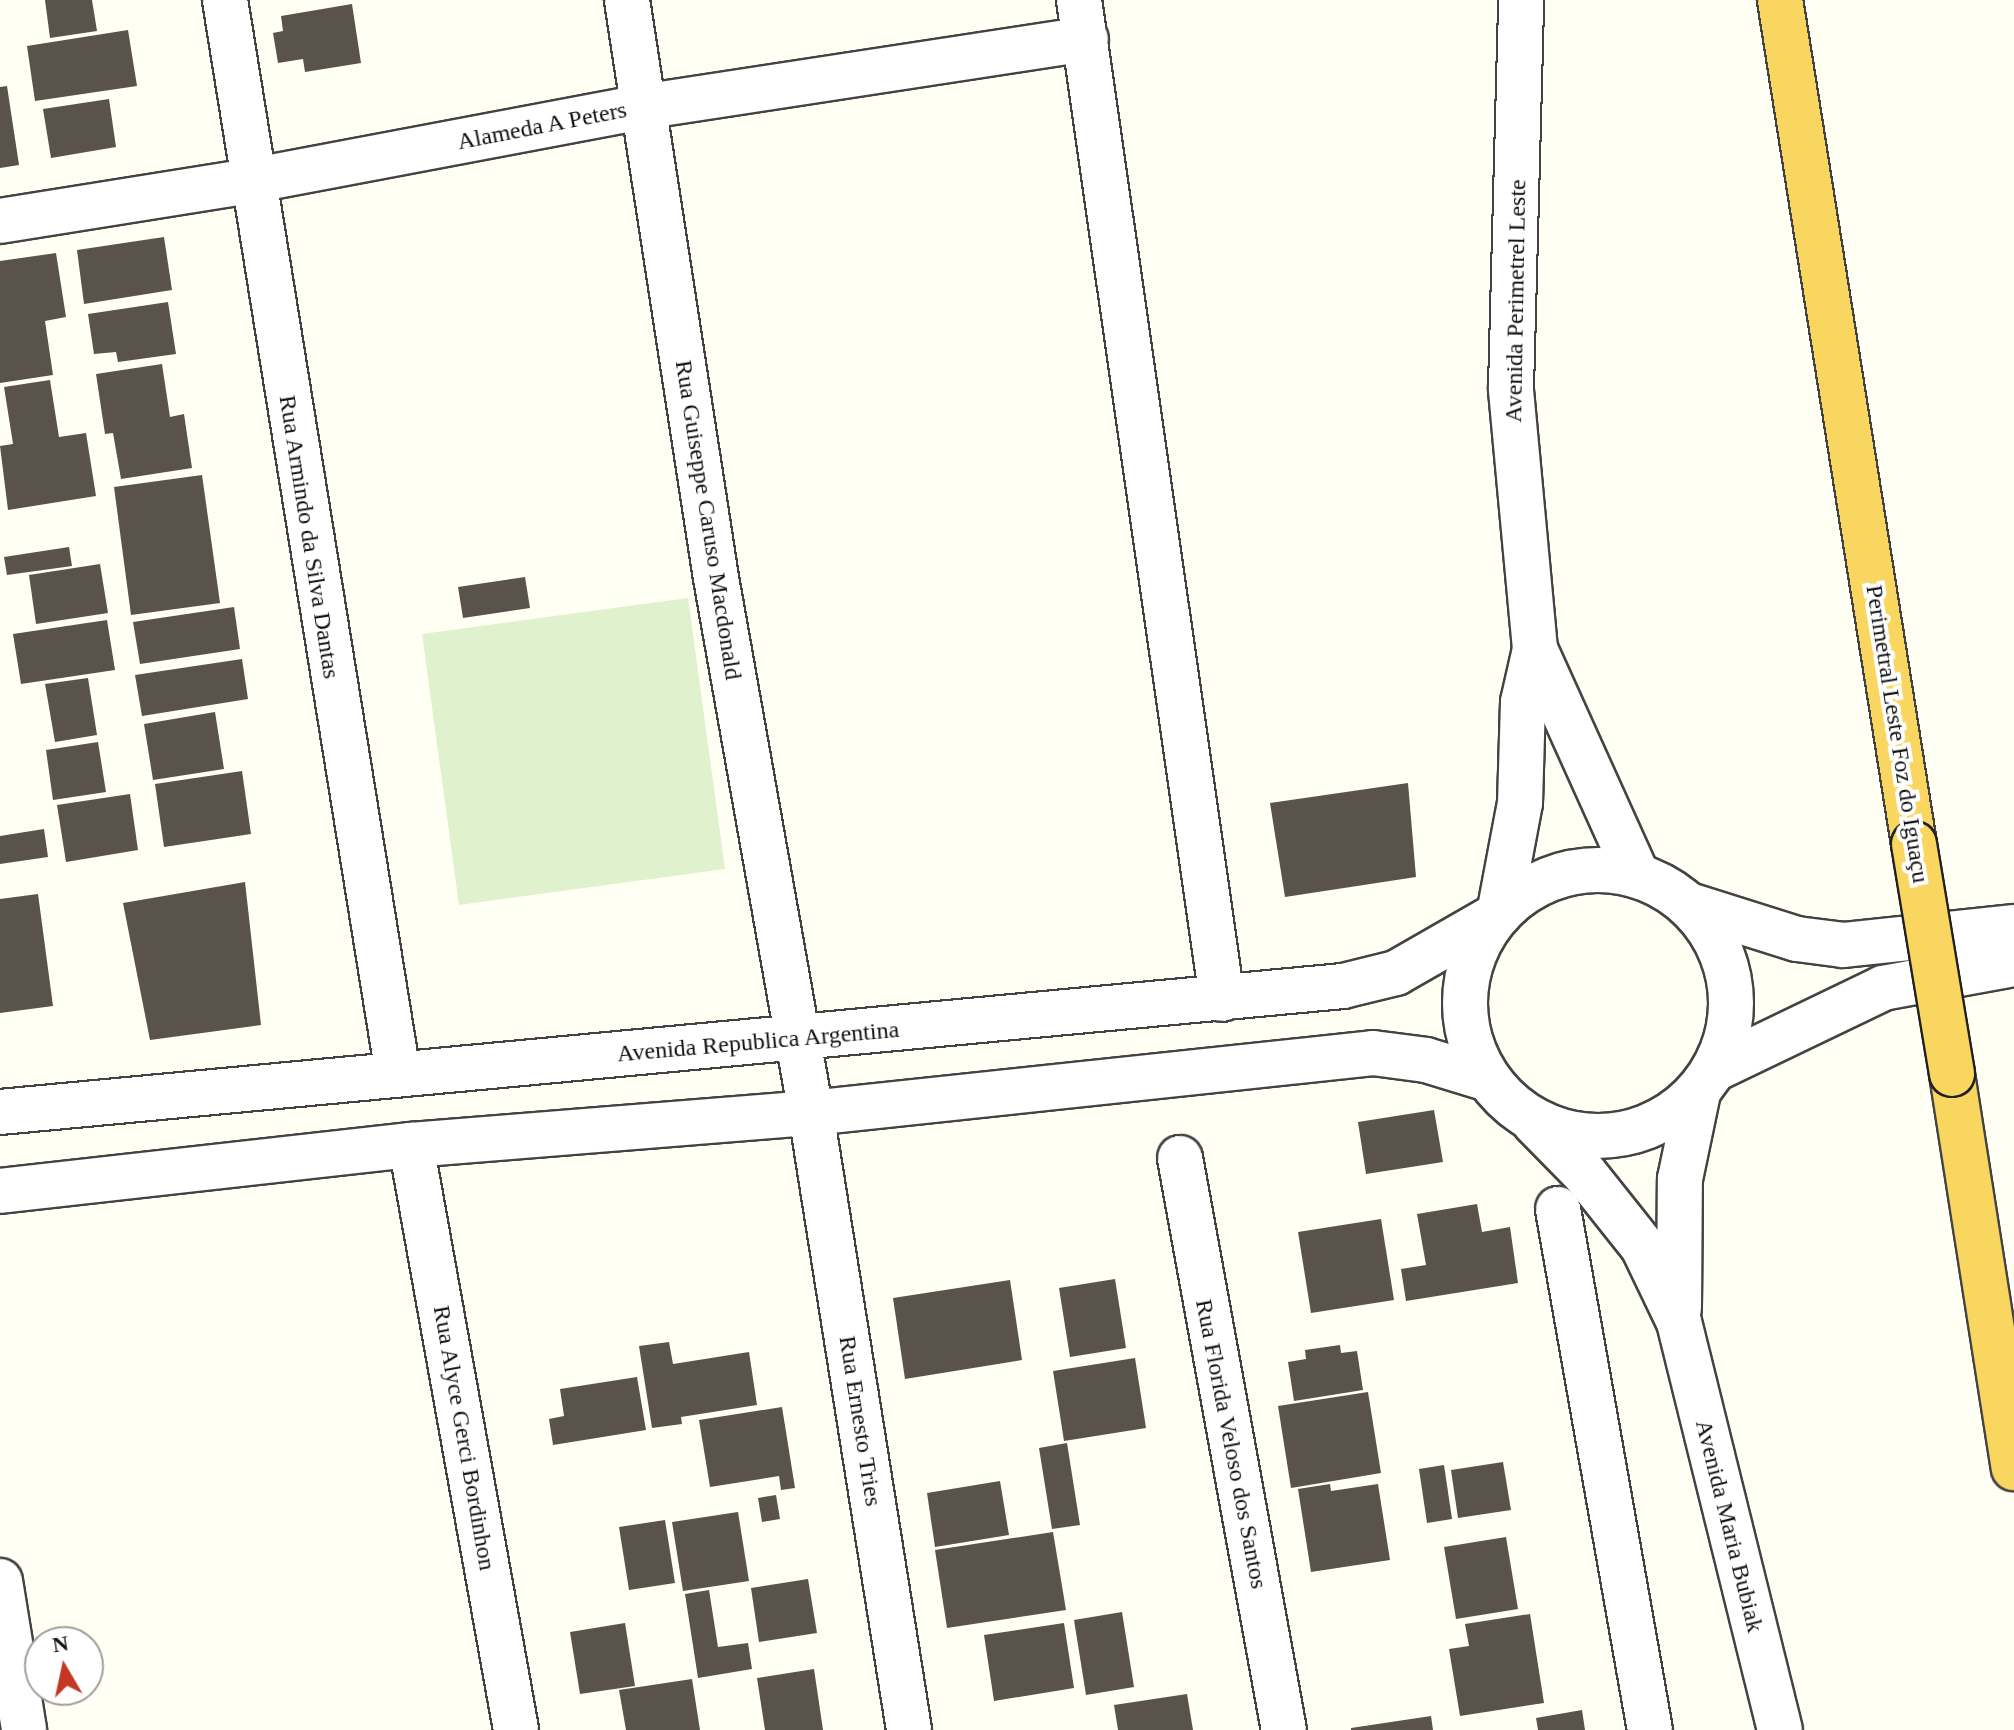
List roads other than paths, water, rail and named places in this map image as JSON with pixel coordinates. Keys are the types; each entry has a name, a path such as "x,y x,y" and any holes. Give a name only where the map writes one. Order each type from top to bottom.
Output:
{"highway":[{"name":"Perimetral Leste Foz do Iguaçu","path":"1780,0 2014,1468"}],"street":[{"name":"Rua Armindo da Silva Dantas","path":"225,0 327,654 398,1074"},
{"name":"Rua Guiseppe Caruso Macdonald","path":"627,0 716,578 811,1113"},
{"name":"Avenida Perimetrel Leste","path":"1499,914 1520,803 1523,702 1535,649 1511,388 1521,0"},
{"name":"Alameda A Peters","path":"0,221 255,180 1083,20"},
{"path":"1083,20 1222,999"},
{"name":"Avenida Perimetrel Leste","path":"1535,649 1637,875"},
{"path":"1689,905 1709,927 1731,982 1727,1042 1706,1081 1675,1113 1620,1135 1590,1137 1532,1120 1488,1079 1466,1025 1464,995 1481,938 1499,914 1549,880 1577,872 1637,875 1689,905 1797,939 1843,945 2014,927"},
{"name":"Avenida Republica Argentina","path":"0,1112 1343,986 1396,973 1499,914"},
{"path":"1706,1081 1883,988 2014,964"},
{"path":"0,1191 411,1145 811,1113 1373,1053 1426,1060 1488,1079"},
{"name":"Avenida Maria Bubiak","path":"1679,1322 1680,1179 1706,1081"},
{"name":"Rua Ernesto Tries","path":"811,1113 909,1730"},
{"name":"Avenida Maria Bubiak","path":"1532,1120 1585,1174 1643,1247 1679,1322 1780,1730"},
{"name":"Rua Alyce Gerci Bordinhon","path":"411,1145 516,1730"},
{"name":"Rua Florida Veloso dos Santos","path":"1180,1158 1284,1730"},
{"path":"1558,1209 1650,1730"},
{"path":"0,1581 24,1730"}]}
